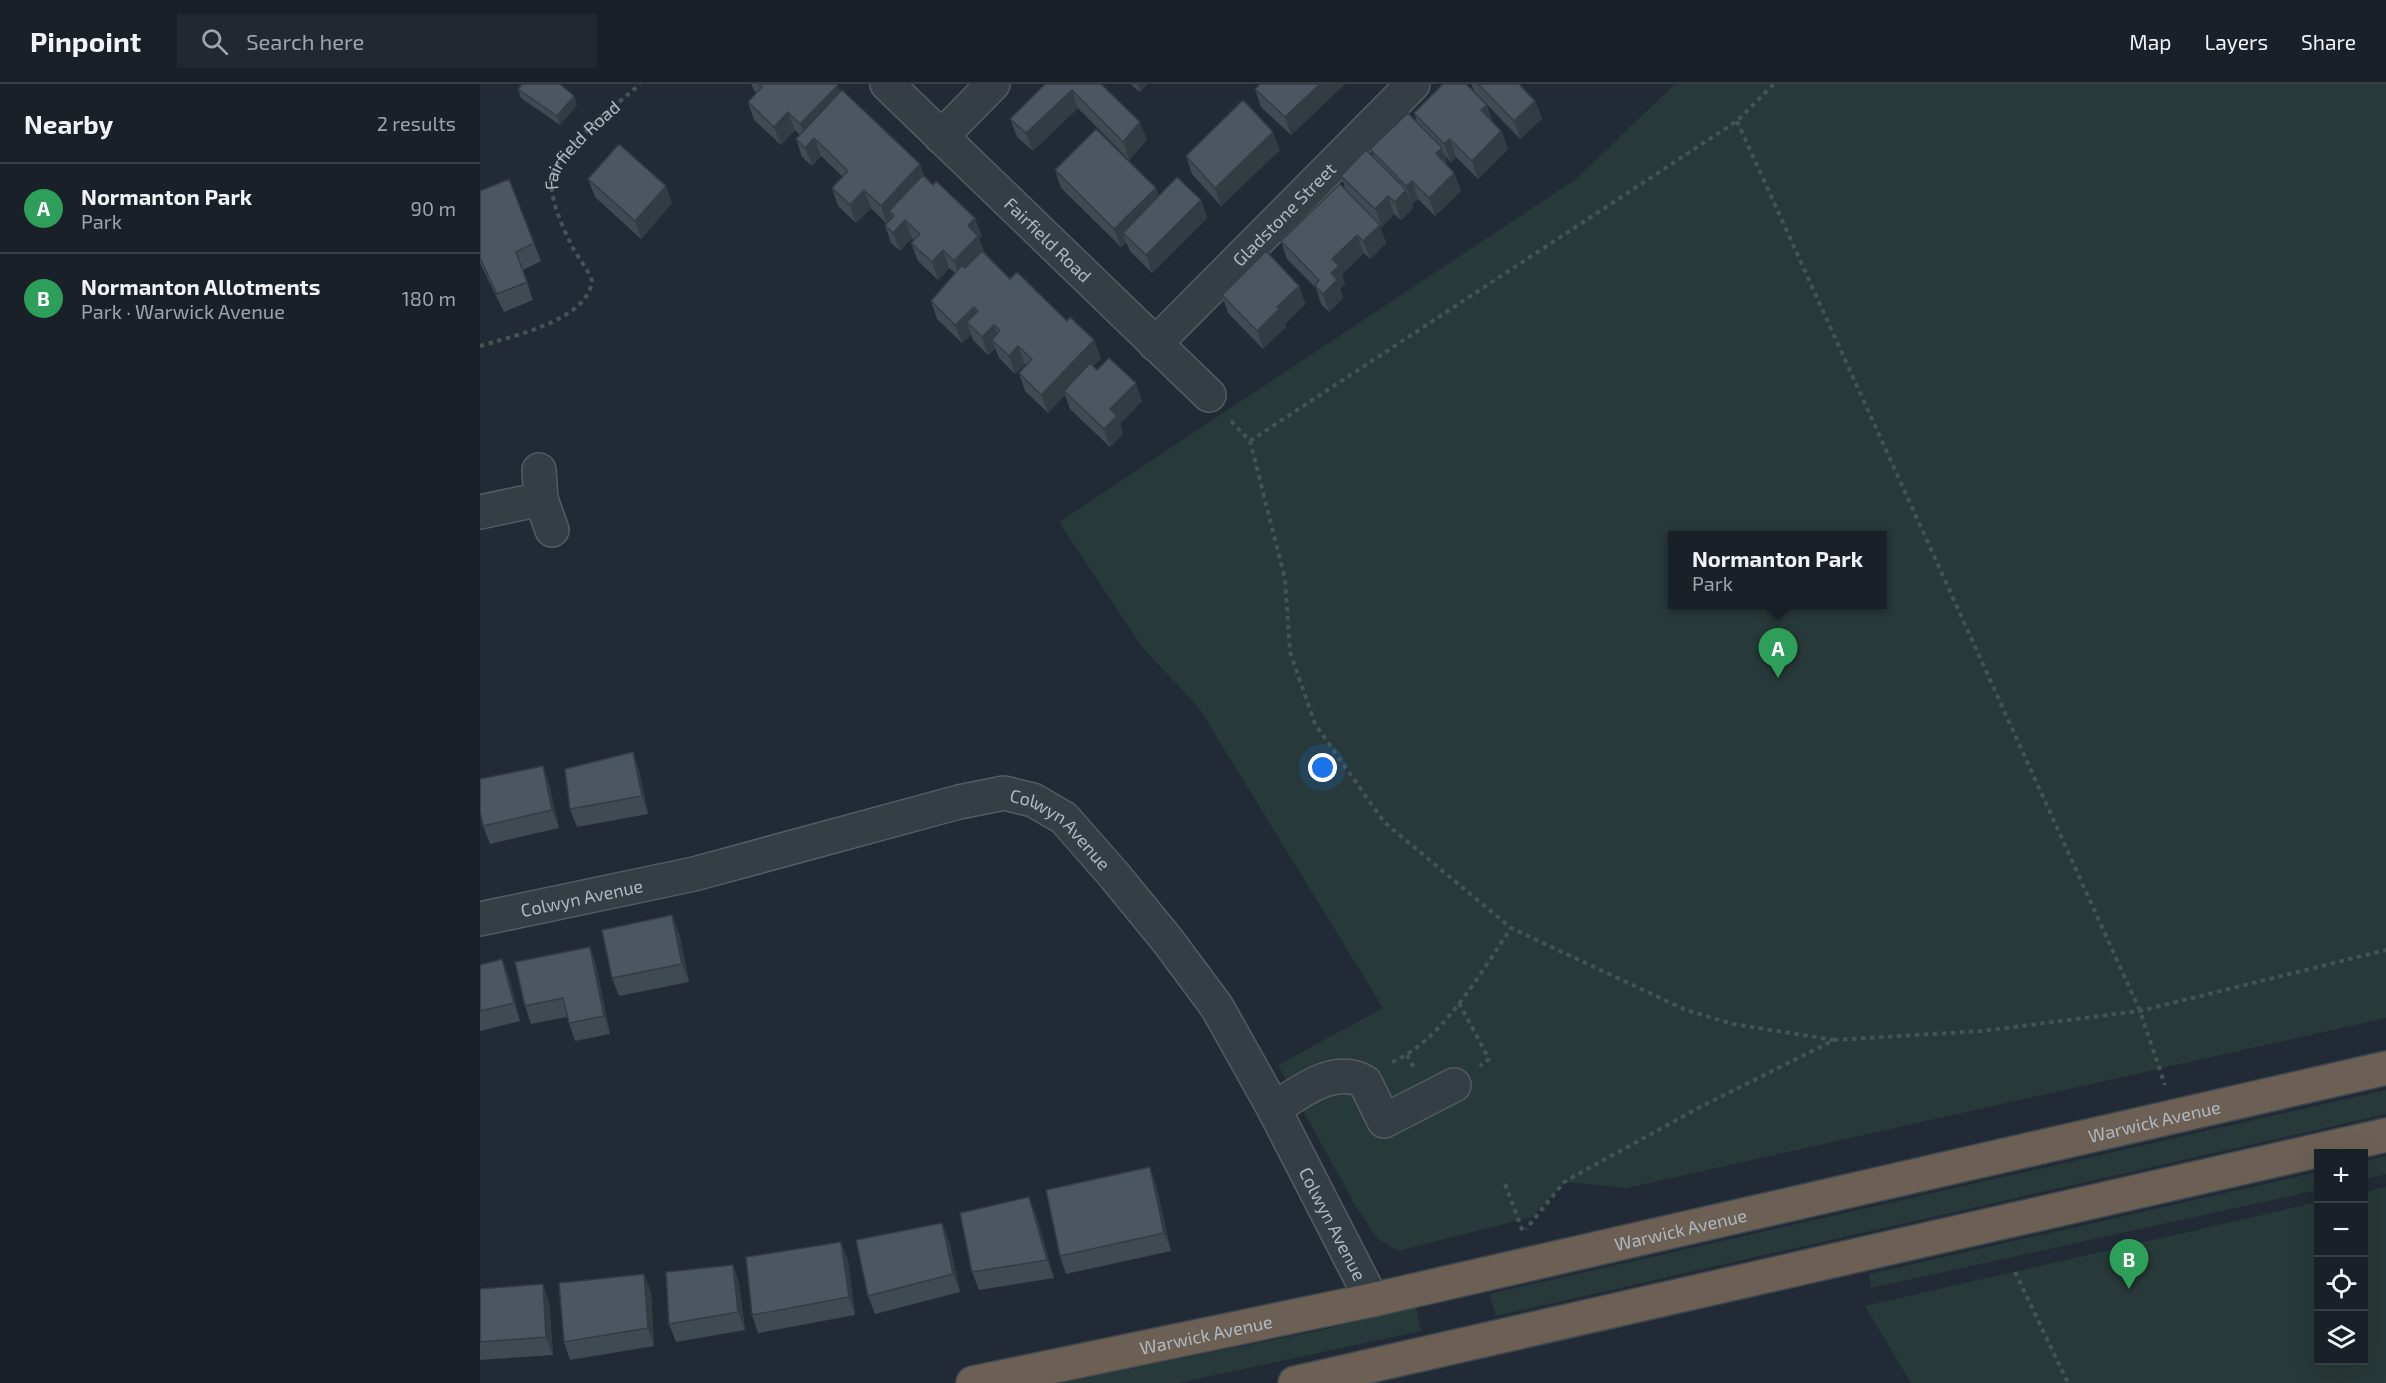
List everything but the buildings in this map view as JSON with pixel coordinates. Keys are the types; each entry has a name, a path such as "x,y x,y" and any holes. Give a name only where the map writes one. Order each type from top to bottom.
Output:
{"highway":[{"name":"Warwick Avenue","path":"973,1383 1372,1300 2386,1068"},
{"path":"1295,1383 2386,1135"}],"street":[{"name":"Fairfield Road","path":"887,84 1209,395"},
{"path":"941,137 993,84"},
{"name":"Gladstone Street","path":"1155,344 1413,84"},
{"path":"480,512 540,484 552,531"},
{"name":"Colwyn Avenue","path":"480,919 694,874 959,802 1004,793 1033,800 1064,818 1114,874 1217,1007 1274,1109 1372,1300"},
{"path":"1274,1109 1314,1084 1348,1076 1356,1077 1369,1088 1384,1121 1454,1085"}],"path":[{"name":"Fairfield Road","path":"480,346 563,317 583,301 592,281 567,234 555,200 551,180 555,165 568,149 640,84"},
{"path":"1774,84 1737,121 1250,441 1286,579 1290,652 1315,724 1384,822 1511,928 1686,1010 1733,1024 1834,1040 1982,1031 2140,1011 2386,950"},
{"path":"1737,121 2140,1011 2175,1116"},
{"path":"1356,1077 1407,1055 1459,1003 1511,928"},
{"path":"1454,1085 1489,1059 1459,1003"},
{"path":"1505,1184 1523,1232 1564,1182 1700,1107 1834,1040"},
{"path":"2015,1272 2068,1383"}],"shaded area":[{"path":"1675,84 2386,84 2386,1018 1627,1188 1565,1182 1532,1217 1398,1251 1378,1239 1355,1205 1278,1065 1383,1008 1199,708 1143,648 1059,522 1576,179"},
{"path":"2386,1090 2386,1114 1496,1316 1489,1294"},
{"path":"2386,1156 2386,1174 2368,1179 2368,1160"},
{"path":"2314,1173 2314,1191 1871,1288 1869,1274"},
{"path":"2386,1187 2386,1383 1911,1383 1865,1306 2314,1203 2314,1365 2368,1365 2368,1191"},
{"path":"1416,1307 1421,1331 1178,1383 1061,1383 1313,1332"}],"place":[{"name":"Normanton Park","path":"1778,678"},
{"name":"Normanton Allotments","path":"2129,1289"}]}
